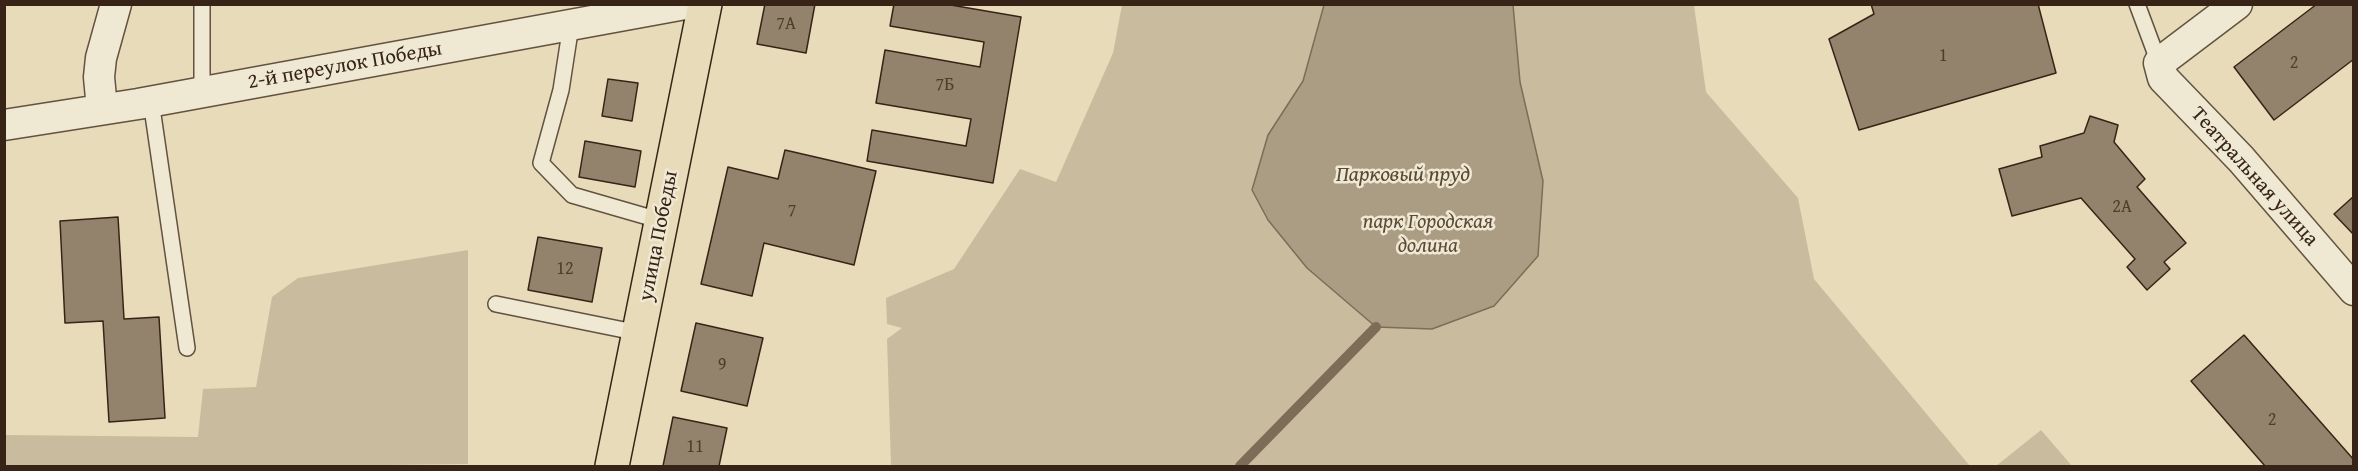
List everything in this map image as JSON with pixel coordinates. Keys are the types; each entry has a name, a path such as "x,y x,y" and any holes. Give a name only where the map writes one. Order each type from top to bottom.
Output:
{"highway":[{"name":"улица Победы","path":"612,466 705,4"}],"street":[{"path":"102,109 99,76 101,58 116,4"},
{"name":"2-й переулок Победы","path":"4,125 202,92 685,4"},
{"path":"2159,63 2237,4"},
{"name":"Театральная улица","path":"2159,63 2163,78 2241,159 2354,290"}],"lane":[{"path":"202,4 202,92"},
{"path":"2137,4 2159,63"},
{"path":"571,25 561,90 541,163 572,195 662,221"},
{"path":"151,101 187,348"},
{"path":"496,304 639,333"}],"green space":[{"name":"парк Городская долина","path":"1122,5 1694,5 1706,92 1798,198 1814,279 1970,466 891,466 887,339 902,328 887,324 886,298 954,269 1020,169 1056,182 1113,53"},
{"path":"468,250 468,464 5,466 5,435 198,437 203,389 256,387 272,297 298,278"},
{"path":"2041,430 2072,466 1996,466"}],"water":[{"name":"Парковый пруд","path":"1324,5 1513,5 1520,82 1543,181 1538,256 1494,306 1432,329 1376,327 1307,268 1268,220 1252,190 1268,135 1303,81"}],"building":[{"path":"765,4 815,4 806,53 757,44"},
{"path":"894,4 945,4 1021,17 993,183 867,161 872,130 966,146 971,119 876,103 885,50 980,67 984,42 890,26"},
{"path":"1871,4 2038,4 2056,73 1859,130 1829,39 1874,14"},
{"path":"2317,4 2354,4 2354,59 2274,120 2234,67"},
{"path":"608,79 638,83 632,121 602,116"},
{"path":"2090,116 2118,125 2114,142 2145,179 2137,187 2186,243 2164,262 2170,269 2147,290 2127,267 2135,259 2081,198 2012,216 1999,169 2042,157 2040,146 2084,133"},
{"path":"585,141 641,151 635,187 579,177"},
{"path":"785,150 876,171 854,265 764,243 752,296 701,284 728,167 778,179"},
{"path":"2354,196 2354,235 2334,214"},
{"path":"118,217 124,319 159,317 165,418 109,422 103,321 65,323 60,221"},
{"path":"538,237 602,248 592,302 528,290"},
{"path":"696,323 763,338 747,406 681,391"},
{"path":"2244,335 2354,460 2354,466 2265,466 2191,381"},
{"path":"673,417 727,428 719,466 663,466"}],"waterway":[{"path":"1240,466 1376,327"}]}
